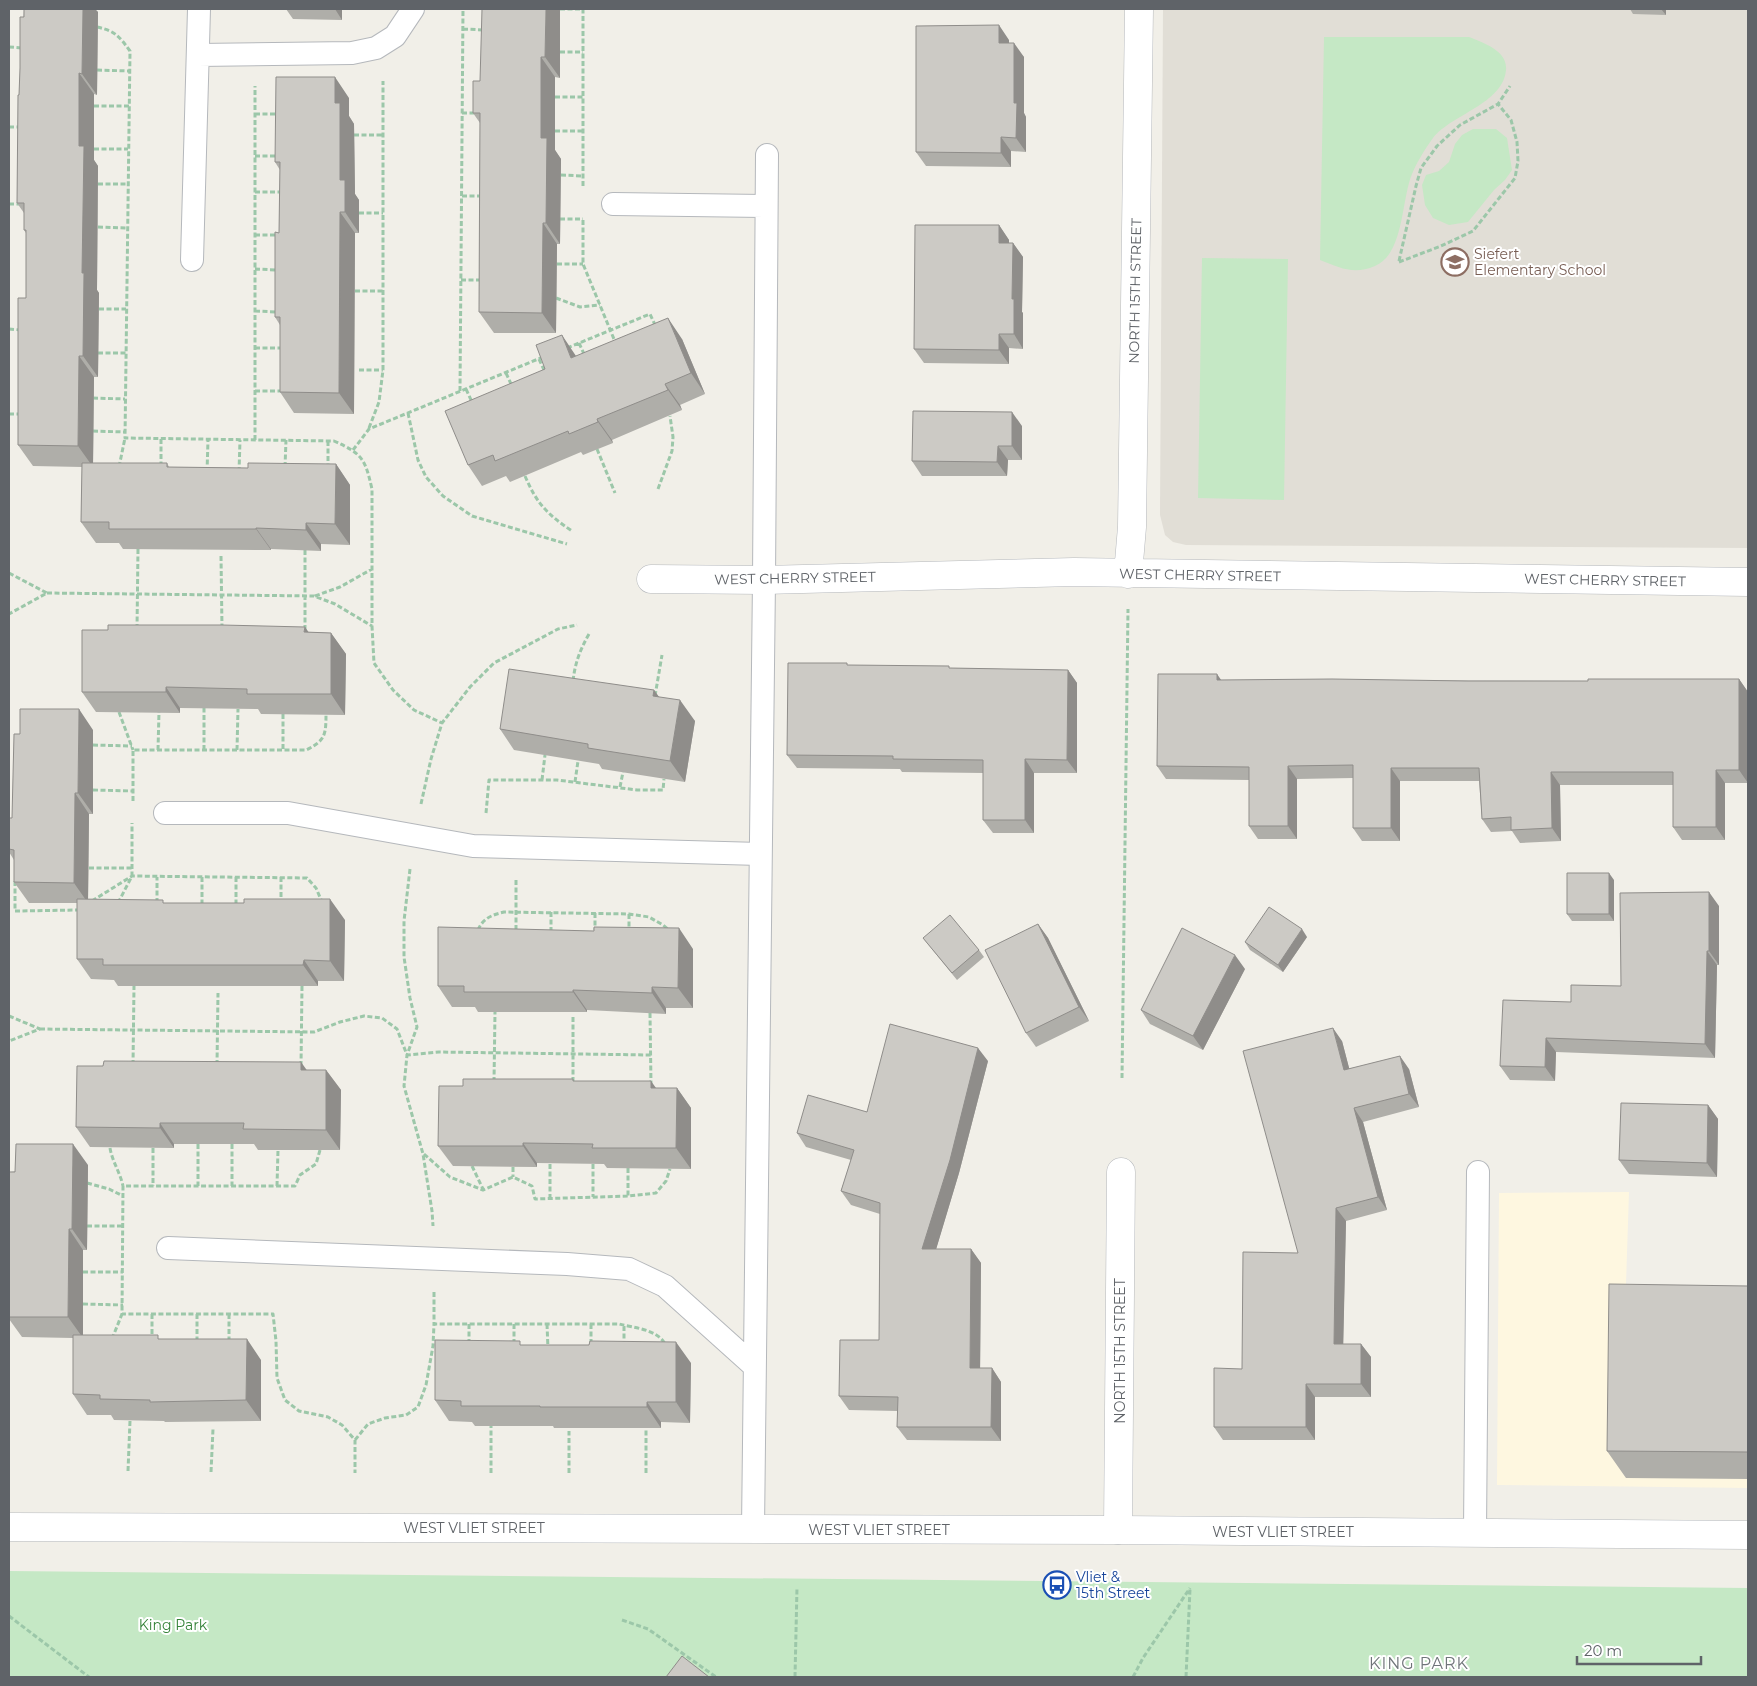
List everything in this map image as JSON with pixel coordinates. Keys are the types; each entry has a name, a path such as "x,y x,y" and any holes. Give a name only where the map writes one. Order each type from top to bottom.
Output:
{"street":[{"name":"NORTH 15TH STREET","path":"1128,574 1132,527 1139,9"},
{"name":"WEST CHERRY STREET","path":"651,579 764,580 1074,572 1748,582"},
{"name":"NORTH 15TH STREET","path":"1118,1530 1121,1172"},
{"name":"WEST VLIET STREET","path":"9,1527 1118,1530 1748,1535"}],"lane":[{"path":"192,260 199,9"},
{"path":"198,55 352,53 376,48 395,36 413,9"},
{"path":"753,1529 767,155"},
{"path":"613,204 766,206"},
{"path":"165,813 288,813 465,845 760,854"},
{"path":"1475,1533 1478,1172"},
{"path":"168,1248 567,1264 629,1269 665,1286 754,1366"}],"path":[{"path":"460,391 463,9"},
{"path":"560,9 583,9 583,193"},
{"path":"97,27 112,30 130,50 125,438 117,475"},
{"path":"463,29 488,30"},
{"path":"9,48 26,48"},
{"path":"560,52 583,52"},
{"path":"97,70 129,71"},
{"path":"353,450 369,429 379,402 383,370 383,78 375,79"},
{"path":"255,82 255,440"},
{"path":"1498,104 1511,120 1517,142 1518,161 1515,178 1473,231 1399,262 1421,168 1437,146 1460,125 1498,104 1510,86"},
{"path":"555,98 583,98"},
{"path":"94,106 129,106"},
{"path":"462,113 479,113"},
{"path":"255,114 281,114"},
{"path":"9,127 28,127"},
{"path":"555,131 583,131"},
{"path":"354,135 383,135"},
{"path":"94,149 128,148"},
{"path":"255,156 281,156"},
{"path":"561,176 583,176"},
{"path":"98,184 128,184"},
{"path":"255,192 285,192"},
{"path":"462,196 486,196"},
{"path":"9,204 24,204"},
{"path":"583,210 583,264 617,346"},
{"path":"360,213 383,213"},
{"path":"560,219 583,219"},
{"path":"98,226 127,228"},
{"path":"255,235 284,235"},
{"path":"557,264 583,264"},
{"path":"255,269 281,270"},
{"path":"461,280 486,280"},
{"path":"355,291 383,291"},
{"path":"556,298 580,306 600,305"},
{"path":"99,309 126,309"},
{"path":"255,311 280,312"},
{"path":"563,350 650,314 657,330"},
{"path":"9,329 25,330"},
{"path":"579,343 587,361"},
{"path":"255,348 285,348"},
{"path":"98,353 126,353"},
{"path":"369,429 547,356"},
{"path":"539,359 545,374"},
{"path":"359,370 383,370"},
{"path":"506,373 514,390"},
{"path":"466,389 474,406"},
{"path":"255,391 284,391"},
{"path":"93,398 125,399"},
{"path":"408,413 418,460 426,477 443,496 472,516 567,544"},
{"path":"9,414 26,414"},
{"path":"658,489 672,452 673,437 670,416"},
{"path":"93,432 125,432"},
{"path":"125,438 334,441 353,450 362,458 368,470 372,489 372,626 374,663 393,690 414,710 442,723"},
{"path":"161,439 161,475"},
{"path":"207,478 208,440"},
{"path":"239,479 240,440"},
{"path":"285,475 286,440"},
{"path":"328,441 328,476"},
{"path":"597,449 614,493"},
{"path":"525,476 540,505 551,517 572,532"},
{"path":"137,637 138,550"},
{"path":"305,550 305,639"},
{"path":"221,556 222,630"},
{"path":"9,572 47,593 314,596 340,587 372,569"},
{"path":"1122,1078 1128,574"},
{"path":"9,614 47,593"},
{"path":"314,596 335,604 372,626"},
{"path":"355,1473 355,1440 368,1424 385,1418 406,1415 418,1407 426,1385 433,1346 432,1211 423,1154 404,1086 407,1055 417,1027 410,998 404,956 407,884 431,758 442,723 470,687 494,663 558,629 577,625"},
{"path":"572,689 575,665 580,650 589,634"},
{"path":"655,700 662,655"},
{"path":"204,708 204,750"},
{"path":"237,750 238,709"},
{"path":"119,712 132,748 132,810"},
{"path":"158,750 159,712"},
{"path":"282,714 283,750"},
{"path":"93,745 158,750 306,750 318,744 324,736 326,714"},
{"path":"542,780 545,755"},
{"path":"574,782 578,761"},
{"path":"620,788 623,772"},
{"path":"483,846 488,780 542,780 620,788 663,790 664,779"},
{"path":"93,790 133,791"},
{"path":"116,908 132,876 132,820"},
{"path":"516,847 516,940"},
{"path":"89,868 132,868"},
{"path":"15,873 15,911 80,910"},
{"path":"88,905 132,876 202,876 307,878 316,888 322,899 322,906"},
{"path":"157,876 157,912"},
{"path":"202,876 202,915"},
{"path":"236,877 236,908"},
{"path":"280,877 280,911"},
{"path":"477,933 480,926 490,915 504,912 650,916 671,932"},
{"path":"551,912 551,940"},
{"path":"595,913 595,932"},
{"path":"629,914 629,940"},
{"path":"133,1074 134,986"},
{"path":"300,1074 302,986"},
{"path":"217,1067 218,993"},
{"path":"494,1091 495,1012"},
{"path":"650,1013 650,1093"},
{"path":"9,1016 40,1029"},
{"path":"9,1041 40,1029 314,1032 340,1022 364,1016 382,1018 397,1029 407,1055"},
{"path":"572,1017 572,1089"},
{"path":"407,1055 439,1052 651,1055"},
{"path":"198,1144 198,1186"},
{"path":"232,1144 232,1186"},
{"path":"110,1148 112,1159 120,1173 123,1186 123,1305 122,1314 110,1346"},
{"path":"153,1148 153,1186"},
{"path":"277,1186 278,1150"},
{"path":"123,1186 295,1186 300,1175 316,1164 320,1150"},
{"path":"423,1154 450,1177 484,1190 513,1177 532,1186 535,1199 628,1196 656,1192 666,1182 670,1169"},
{"path":"550,1164 550,1198"},
{"path":"593,1164 593,1197"},
{"path":"472,1166 484,1190"},
{"path":"513,1167 513,1177"},
{"path":"628,1168 628,1196"},
{"path":"87,1183 110,1189 123,1196"},
{"path":"87,1226 123,1226"},
{"path":"83,1272 123,1272"},
{"path":"83,1304 123,1305"},
{"path":"122,1314 274,1314 277,1378 285,1400 299,1411 328,1417 342,1425 355,1440"},
{"path":"152,1314 152,1339"},
{"path":"196,1314 197,1351"},
{"path":"229,1314 229,1351"},
{"path":"434,1324 591,1324 624,1326 648,1331 662,1338 669,1352"},
{"path":"469,1324 469,1352"},
{"path":"514,1324 514,1352"},
{"path":"547,1324 548,1358"},
{"path":"591,1324 592,1349"},
{"path":"624,1326 624,1353"},
{"path":"128,1471 130,1421"},
{"path":"490,1473 491,1426"},
{"path":"211,1472 213,1428"},
{"path":"646,1428 646,1473"},
{"path":"569,1473 570,1431"},
{"path":"794,1677 797,1586"},
{"path":"1133,1677 1143,1658 1190,1588 1186,1677"},
{"path":"9,1616 89,1677"},
{"path":"622,1620 648,1629 716,1677"}],"shaded area":[{"name":"Siefert Elementary School","path":"1163,9 1748,9 1748,548 1186,545 1173,542 1165,535 1160,515"},
{"path":"1629,1192 1626,1284 1748,1288 1748,1488 1497,1485 1499,1193"}],"green space":[{"path":"1324,37 1469,37 1494,49 1506,63 1503,82 1496,92 1441,130 1430,142 1419,160 1408,185 1397,239 1384,260 1367,269 1341,268 1320,260"},
{"path":"1473,129 1496,129 1507,138 1512,170 1468,222 1449,225 1433,218 1425,205 1422,185 1426,175 1439,171 1449,162 1455,144 1462,135"},
{"path":"1202,258 1288,259 1284,500 1198,498"},
{"name":"King Park","path":"9,1571 1748,1588 1748,1677 9,1677"}],"building":[{"path":"24,9 83,9 82,74 79,73 79,146 84,146 82,273 84,273 83,356 79,356 78,446 18,445 18,298 26,298 24,203 17,203 20,17 24,17"},
{"path":"482,9 546,9 545,57 541,57 541,138 547,138 546,223 543,223 542,313 479,312 480,113 473,113 473,81 480,81"},
{"path":"999,25 999,43 1014,43 1014,103 1017,103 1016,138 1001,137 1001,153 916,152 916,26"},
{"path":"276,77 335,77 335,103 340,103 340,180 345,180 345,212 340,212 339,393 280,392 280,317 275,317 275,232 279,233 280,162 275,162"},
{"path":"915,225 999,225 999,243 1013,243 1012,299 1014,299 1014,334 999,334 999,350 914,349"},
{"path":"668,318 691,373 665,384 668,390 597,419 598,422 569,434 568,431 495,461 493,455 468,465 445,411 545,369 536,345 562,335 571,358"},
{"path":"913,411 1012,412 1012,446 998,446 997,462 912,461"},
{"path":"82,463 167,463 167,467 248,468 248,463 336,464 335,524 306,523 306,530 256,528 109,529 109,522 81,522"},
{"path":"108,625 305,627 304,632 331,633 331,694 247,694 247,689 166,687 166,692 82,692 82,630 108,630"},
{"path":"788,663 1068,670 1067,760 1025,759 1025,820 983,820 983,760 893,759 893,756 787,755"},
{"path":"509,669 654,690 653,696 680,700 670,761 588,748 588,744 500,729"},
{"path":"1158,674 1217,674 1217,680 1588,681 1588,679 1739,679 1739,770 1716,770 1716,827 1673,827 1673,772 1551,772 1552,828 1511,830 1511,817 1482,819 1479,768 1391,768 1391,828 1353,828 1353,765 1288,766 1288,826 1249,826 1249,767 1157,766"},
{"path":"20,709 79,709 78,793 75,793 74,883 14,882 14,850 9,849 9,818 12,818 14,734 20,734"},
{"path":"1567,873 1609,873 1609,914 1567,914"},
{"path":"1709,892 1709,951 1707,951 1705,1044 1546,1038 1545,1067 1500,1066 1503,1000 1571,1002 1571,985 1621,986 1620,893"},
{"path":"77,899 163,900 163,903 244,903 244,899 330,899 330,961 304,960 303,965 103,965 103,959 77,959"},
{"path":"1269,907 1302,929 1278,965 1245,942"},
{"path":"950,915 979,950 952,973 923,938"},
{"path":"1038,924 1079,1007 1026,1033 985,950"},
{"path":"438,927 594,931 594,927 679,928 678,988 652,987 652,993 573,990 573,992 464,992 464,986 438,986"},
{"path":"1182,928 1235,955 1193,1036 1141,1010"},
{"path":"890,1024 978,1048 950,1160 922,1249 971,1249 970,1368 992,1368 991,1427 897,1427 898,1397 839,1396 840,1340 879,1340 880,1203 841,1191 854,1150 797,1133 808,1095 867,1112"},
{"path":"1333,1028 1344,1070 1400,1056 1409,1094 1354,1108 1378,1197 1336,1208 1334,1344 1361,1344 1361,1384 1306,1384 1306,1427 1214,1427 1214,1368 1242,1369 1243,1252 1298,1253 1243,1051"},
{"path":"104,1061 301,1062 301,1070 326,1070 326,1130 243,1129 244,1123 160,1123 160,1128 76,1127 77,1066 103,1066"},
{"path":"463,1079 651,1081 651,1088 677,1088 676,1148 592,1148 593,1144 523,1143 523,1146 438,1146 439,1086 463,1086"},
{"path":"1621,1103 1708,1105 1707,1163 1619,1160"},
{"path":"16,1144 73,1144 72,1229 69,1229 68,1317 9,1317 9,1172 15,1172"},
{"path":"1609,1284 1748,1286 1748,1452 1607,1451"},
{"path":"73,1335 158,1335 158,1339 247,1339 246,1400 150,1402 150,1400 100,1399 100,1395 73,1394"},
{"path":"435,1340 520,1341 520,1345 589,1345 590,1341 676,1342 676,1402 647,1402 647,1407 540,1407 461,1406 461,1401 435,1400"},
{"path":"682,1656 709,1677 666,1677"}],"place":[{"name":"Siefert Elementary School","path":"1455,262"},
{"name":"Vliet & 15th Street","path":"1057,1585"}],"district":[{"name":"KING PARK","path":"1419,1663"}]}
